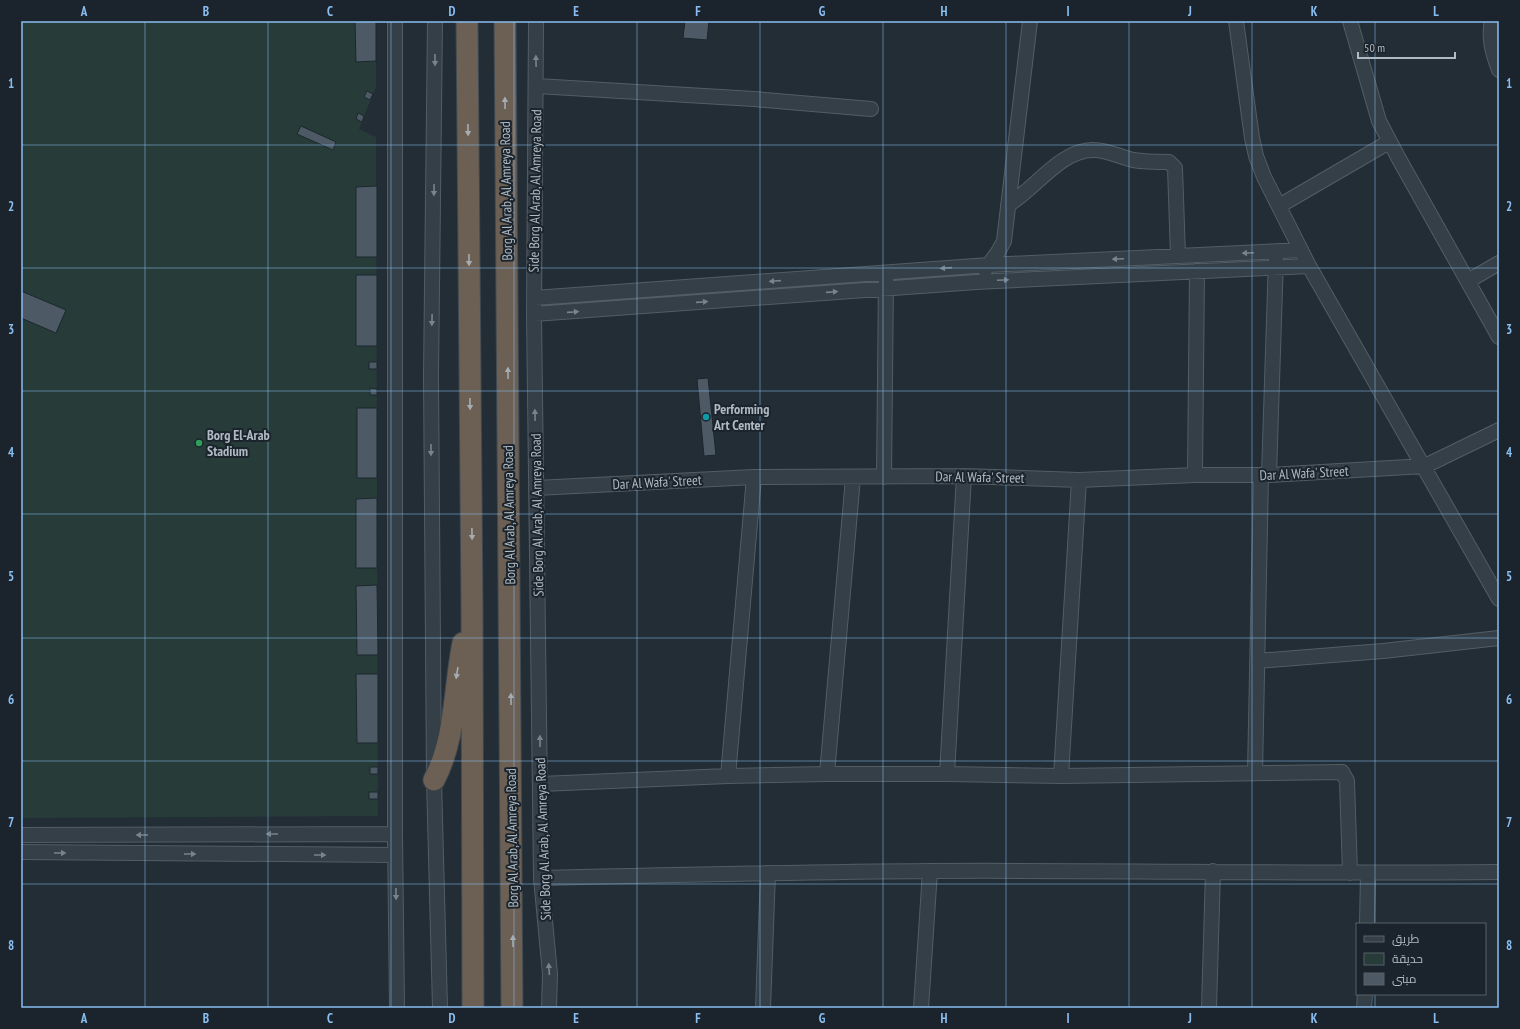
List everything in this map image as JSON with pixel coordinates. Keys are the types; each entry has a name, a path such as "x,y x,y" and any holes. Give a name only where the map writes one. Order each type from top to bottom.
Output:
{"highway":[{"path":"467,21 472,608 473,1008"},
{"name":"Borg Al Arab, Al Amreya Road","path":"505,21 512,1008"},
{"path":"434,780 440,768 448,744 459,665 472,608"}],"street":[{"path":"395,21 395,855 397,1008"},
{"path":"435,21 431,376 434,780 440,1008"},
{"name":"Side Borg Al Arab, Al Amreya Road","path":"536,21 537,86 534,314 541,878 550,974 549,1008"},
{"path":"976,282 1004,240 1030,21"},
{"path":"1236,21 1256,156 1264,178 1309,266 1499,599"},
{"path":"1350,21 1371,97 1389,142 1499,337"},
{"path":"1492,21 1490,30 1491,45 1499,70"},
{"path":"537,86 619,93 754,99 871,109"},
{"path":"1279,206 1389,142"},
{"path":"1008,205 1028,192 1053,167 1072,155 1083,151 1104,151 1146,162 1170,162 1175,168 1178,256"},
{"path":"534,298 988,265 1301,250"},
{"path":"1255,773 1257,661 1276,268 1275,252"},
{"path":"1468,281 1499,263"},
{"path":"534,314 976,282 1309,266"},
{"path":"1195,475 1197,271"},
{"path":"884,477 886,272"},
{"path":"652,290 653,306"},
{"path":"1424,466 1499,430"},
{"name":"Dar Al Wafa' Street","path":"536,488 754,477 853,478 964,476 1078,480 1195,475 1265,475 1424,466"},
{"path":"947,774 964,476"},
{"path":"728,776 754,477"},
{"path":"827,774 853,478"},
{"path":"1061,776 1078,480"},
{"path":"1257,661 1368,652 1499,638"},
{"path":"541,784 728,776 827,774 1061,776 1342,772 1347,781 1350,873"},
{"path":"21,835 395,834"},
{"path":"21,852 395,855"},
{"path":"541,878 930,871 1213,871 1350,873 1499,872"},
{"path":"922,1008 930,871"},
{"path":"1209,1008 1213,871"},
{"path":"763,1008 768,873"},
{"path":"1367,923 1368,873"},
{"path":"1364,1008 1365,995"}],"green space":[{"name":"Borg El-Arab Stadium","path":"21,21 376,21 376,87 359,129 376,137 378,816 21,818"}],"building":[{"path":"355,21 376,21 376,61 356,62"},
{"path":"685,21 709,21 707,40 683,38"},
{"path":"367,91 373,94 370,100 364,97"},
{"path":"358,113 364,116 362,122 356,119"},
{"path":"301,126 336,142 333,150 297,134"},
{"path":"377,186 377,257 356,257 356,187"},
{"path":"356,275 377,275 377,346 356,346"},
{"path":"21,291 66,310 56,333 21,318"},
{"path":"369,362 377,362 377,369 369,369"},
{"name":"Performing Art Center","path":"708,378 716,455 704,456 697,379"},
{"path":"370,388 377,389 377,395 370,395"},
{"path":"357,408 377,408 377,478 357,478"},
{"path":"377,498 377,568 356,568 356,499"},
{"path":"377,585 378,655 357,655 356,586"},
{"path":"356,674 378,674 378,743 357,743"},
{"path":"370,767 378,767 378,774 370,774"},
{"path":"369,792 378,792 378,799 369,799"}],"place":[{"name":"Performing Art Center","path":"706,417"},
{"name":"Borg El-Arab Stadium","path":"199,443"}]}
